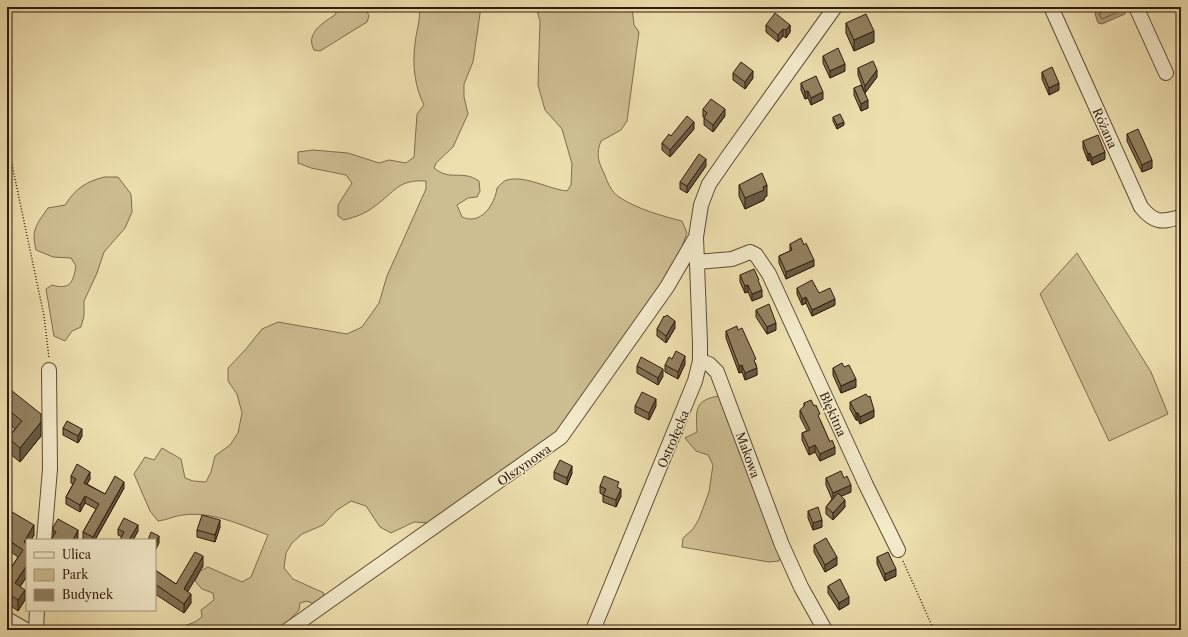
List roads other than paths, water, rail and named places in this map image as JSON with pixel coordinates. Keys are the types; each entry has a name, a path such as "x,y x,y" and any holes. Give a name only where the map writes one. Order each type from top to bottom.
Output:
{"street":[{"name":"Ostrołęcka","path":"593,630 612,580 689,399 700,361 696,237 698,214 710,184 797,58 835,7"},
{"name":"Różana","path":"1051,7 1141,207 1153,220 1159,221 1181,217"},
{"path":"1136,7 1166,73"},
{"name":"Olszynowa","path":"289,630 561,438 667,287 696,237"},
{"name":"Błękitna","path":"697,262 732,259 750,252 756,254 769,274 866,485 898,550"},
{"name":"Makowa","path":"700,361 709,364 717,372 787,557 825,630"},
{"path":"44,539 50,469 49,370"},
{"path":"36,630 37,611"},
{"path":"7,618 26,630"}],"water":[{"path":"1104,7 1124,7 1126,11 1125,14 1102,24 1098,23 1095,14 1096,11"}]}
